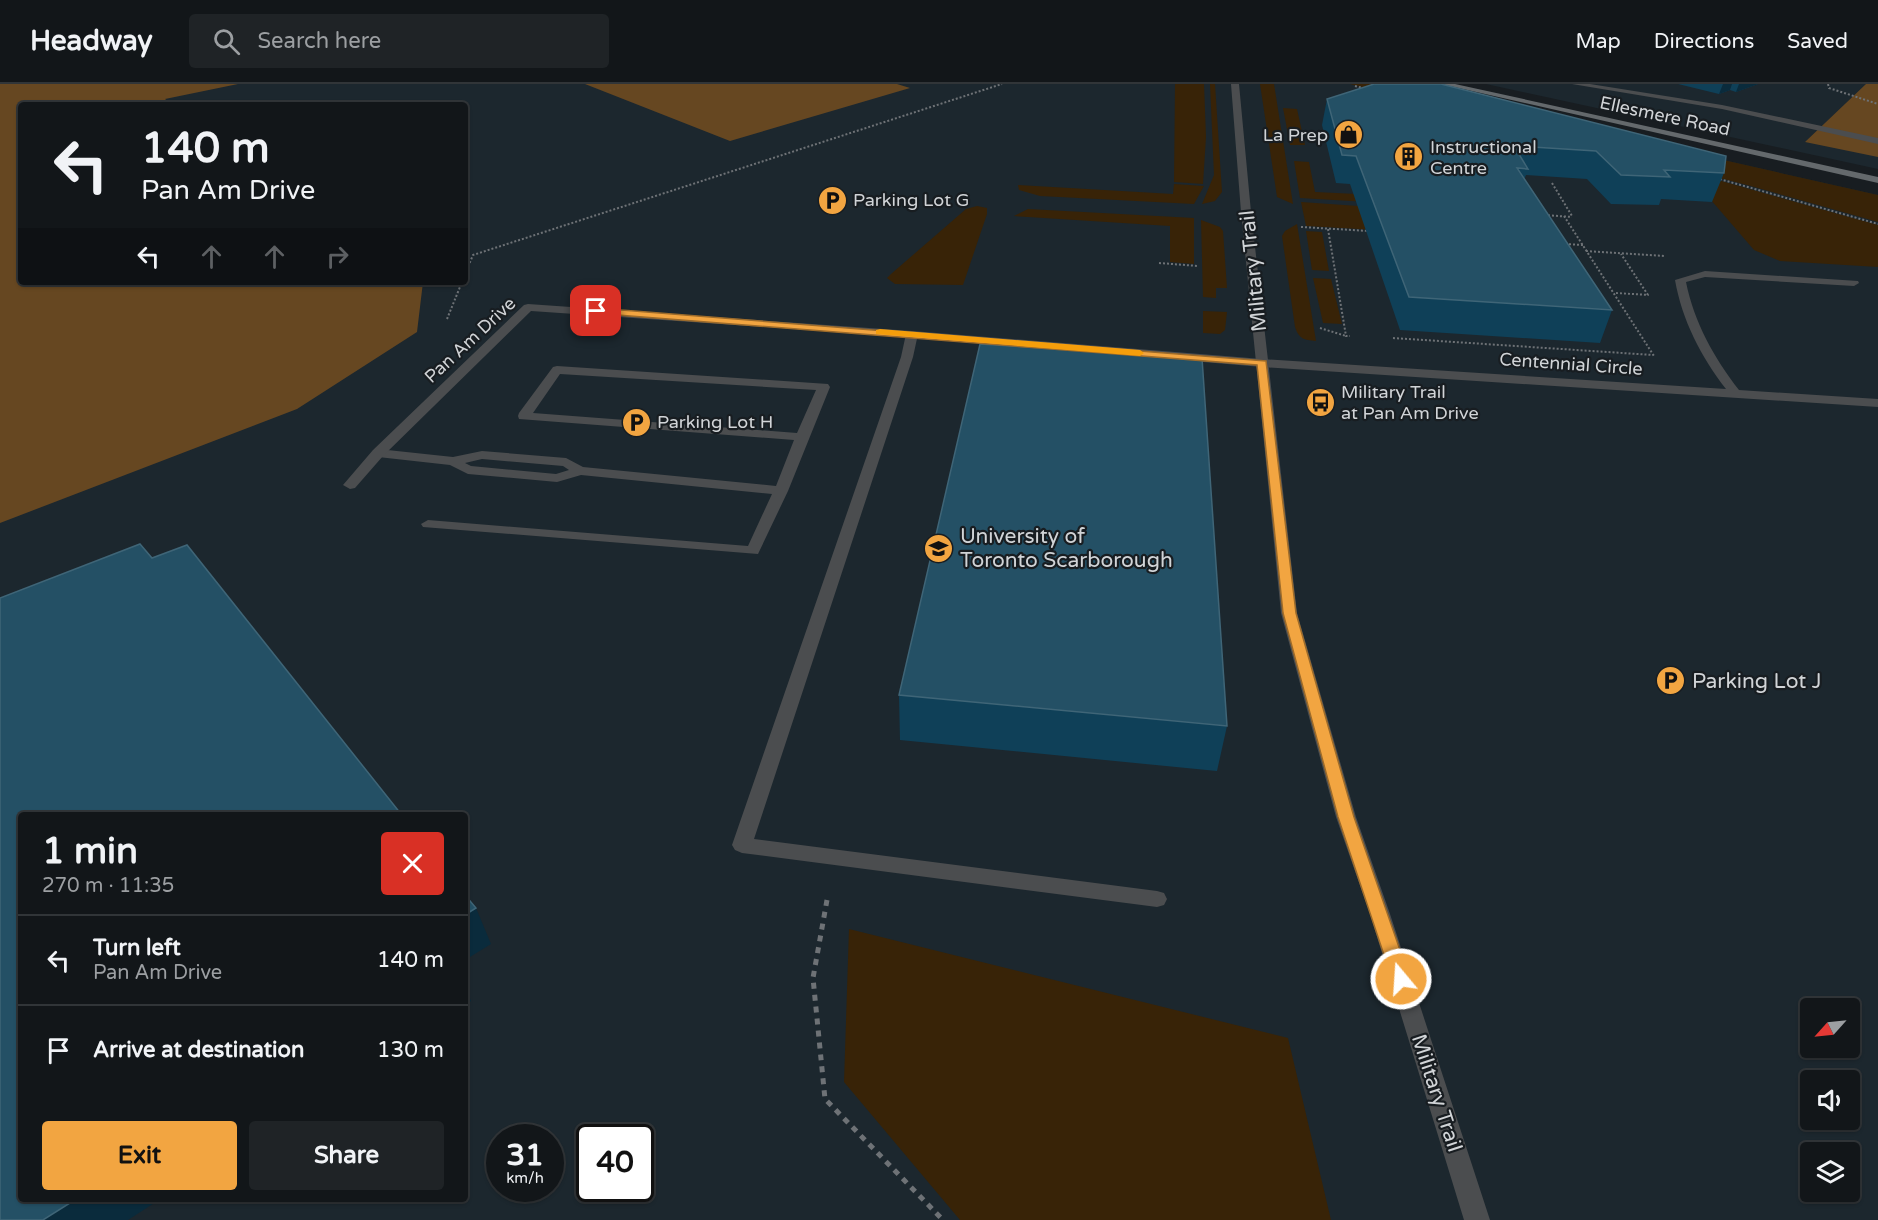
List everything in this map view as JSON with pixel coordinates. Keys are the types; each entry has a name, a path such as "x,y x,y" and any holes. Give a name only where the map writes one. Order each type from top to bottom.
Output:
{"main road":[{"name":"Ellesmere Road","path":"1445,84 1878,180"}],"street":[{"name":"Military Trail","path":"1235,84 1289,613 1346,817 1380,914 1477,1220"},
{"path":"1576,84 1722,107 1878,141"},
{"path":"1735,393 1717,371 1682,298 1680,280 1705,274 1854,283"},
{"name":"Pan Am Drive","path":"350,485 378,453 528,307 912,334 1262,363"},
{"path":"912,334 907,357 742,845 1157,899"},
{"name":"Centennial Circle","path":"1262,363 1878,403"},
{"path":"428,524 753,551 781,491 824,387 557,370 524,416 802,437"},
{"path":"378,453 453,461 468,470 556,478 580,471 781,491"}],"path":[{"path":"468,267 473,255 1002,84"},
{"path":"1828,84 1829,88 1841,93 1878,104"},
{"path":"1541,215 1572,217 1552,183"},
{"path":"1564,216 1658,362"},
{"path":"1301,227 1376,232"},
{"path":"1328,229 1346,336"},
{"path":"1560,244 1582,245"},
{"path":"1615,293 1648,295 1620,253"},
{"path":"1159,263 1198,266"},
{"path":"447,319 461,285"},
{"path":"1320,328 1346,336 1358,336"},
{"path":"1392,338 1653,355"},
{"path":"827,900 813,978 825,1099 944,1220"}],"shaded area":[{"name":"University of Toronto Scarborough","path":"0,84 1387,84 1878,195 1878,1220 0,1220"},
{"path":"0,84 238,84 165,99 169,102 18,102 18,285 423,285 417,332 297,409 0,523"},
{"path":"585,84 897,84 910,88 730,141"},
{"path":"1175,84 1204,84 1206,137 1203,184 1174,182"},
{"path":"1210,84 1215,84 1222,192 1215,201 1202,204 1214,175"},
{"path":"1260,84 1274,84 1293,204 1277,197"},
{"path":"1350,84 1387,84 1878,195 1878,222 1747,185"},
{"path":"1486,84 1878,84 1878,169"},
{"path":"1866,84 1878,84 1878,157 1805,142"},
{"path":"1283,108 1297,109 1305,145 1290,145"},
{"path":"1294,161 1309,162 1315,192 1357,194 1385,203 1300,198"},
{"path":"1686,171 1878,225 1878,267 1780,261 1754,250"},
{"path":"1174,184 1204,186 1194,204 1040,196 1019,190 1018,185 1173,194"},
{"path":"1301,202 1387,208 1394,231 1306,226"},
{"path":"977,206 987,208 987,214 963,285 895,284 887,278 966,209"},
{"path":"1028,209 1194,218 1194,264 1170,262 1170,226 1014,216"},
{"path":"1201,220 1220,227 1223,231 1227,288 1216,288 1216,298 1203,297"},
{"path":"1297,224 1316,341 1302,338 1295,327 1282,236 1285,231"},
{"path":"1306,231 1322,232 1329,271 1312,270"},
{"path":"1313,278 1331,279 1342,324 1323,323"},
{"path":"1203,311 1227,312 1225,330 1220,334 1203,333"},
{"path":"849,929 1288,1038 1331,1220 960,1220 844,1082"}],"building":[{"path":"1374,84 1441,84 1726,156 1724,173 1664,170 1670,177 1621,175 1596,151 1514,146 1528,169 1517,168 1612,310 1409,297 1356,156 1342,155 1327,99"},
{"path":"980,344 1202,358 1227,726 899,695"},
{"path":"140,544 152,558 187,545 399,812 18,812 18,1202 72,1202 43,1220 0,1220 0,598"},
{"path":"468,899 476,908 468,913"}],"slow traffic":[{"path":"880,332 1140,353"}],"place":[{"name":"La Prep","path":"1349,135"},
{"name":"Instructional Centre","path":"1409,157"},
{"name":"Parking Lot G","path":"832,200"},
{"name":"Military Trail at Pan Am Drive","path":"1320,402"},
{"name":"Parking Lot H","path":"636,422"},
{"name":"University of Toronto Scarborough","path":"939,548"},
{"name":"Parking Lot J","path":"1671,681"}],"route":[{"path":"596,311 1262,363 1289,613 1346,817 1401,979"}]}
